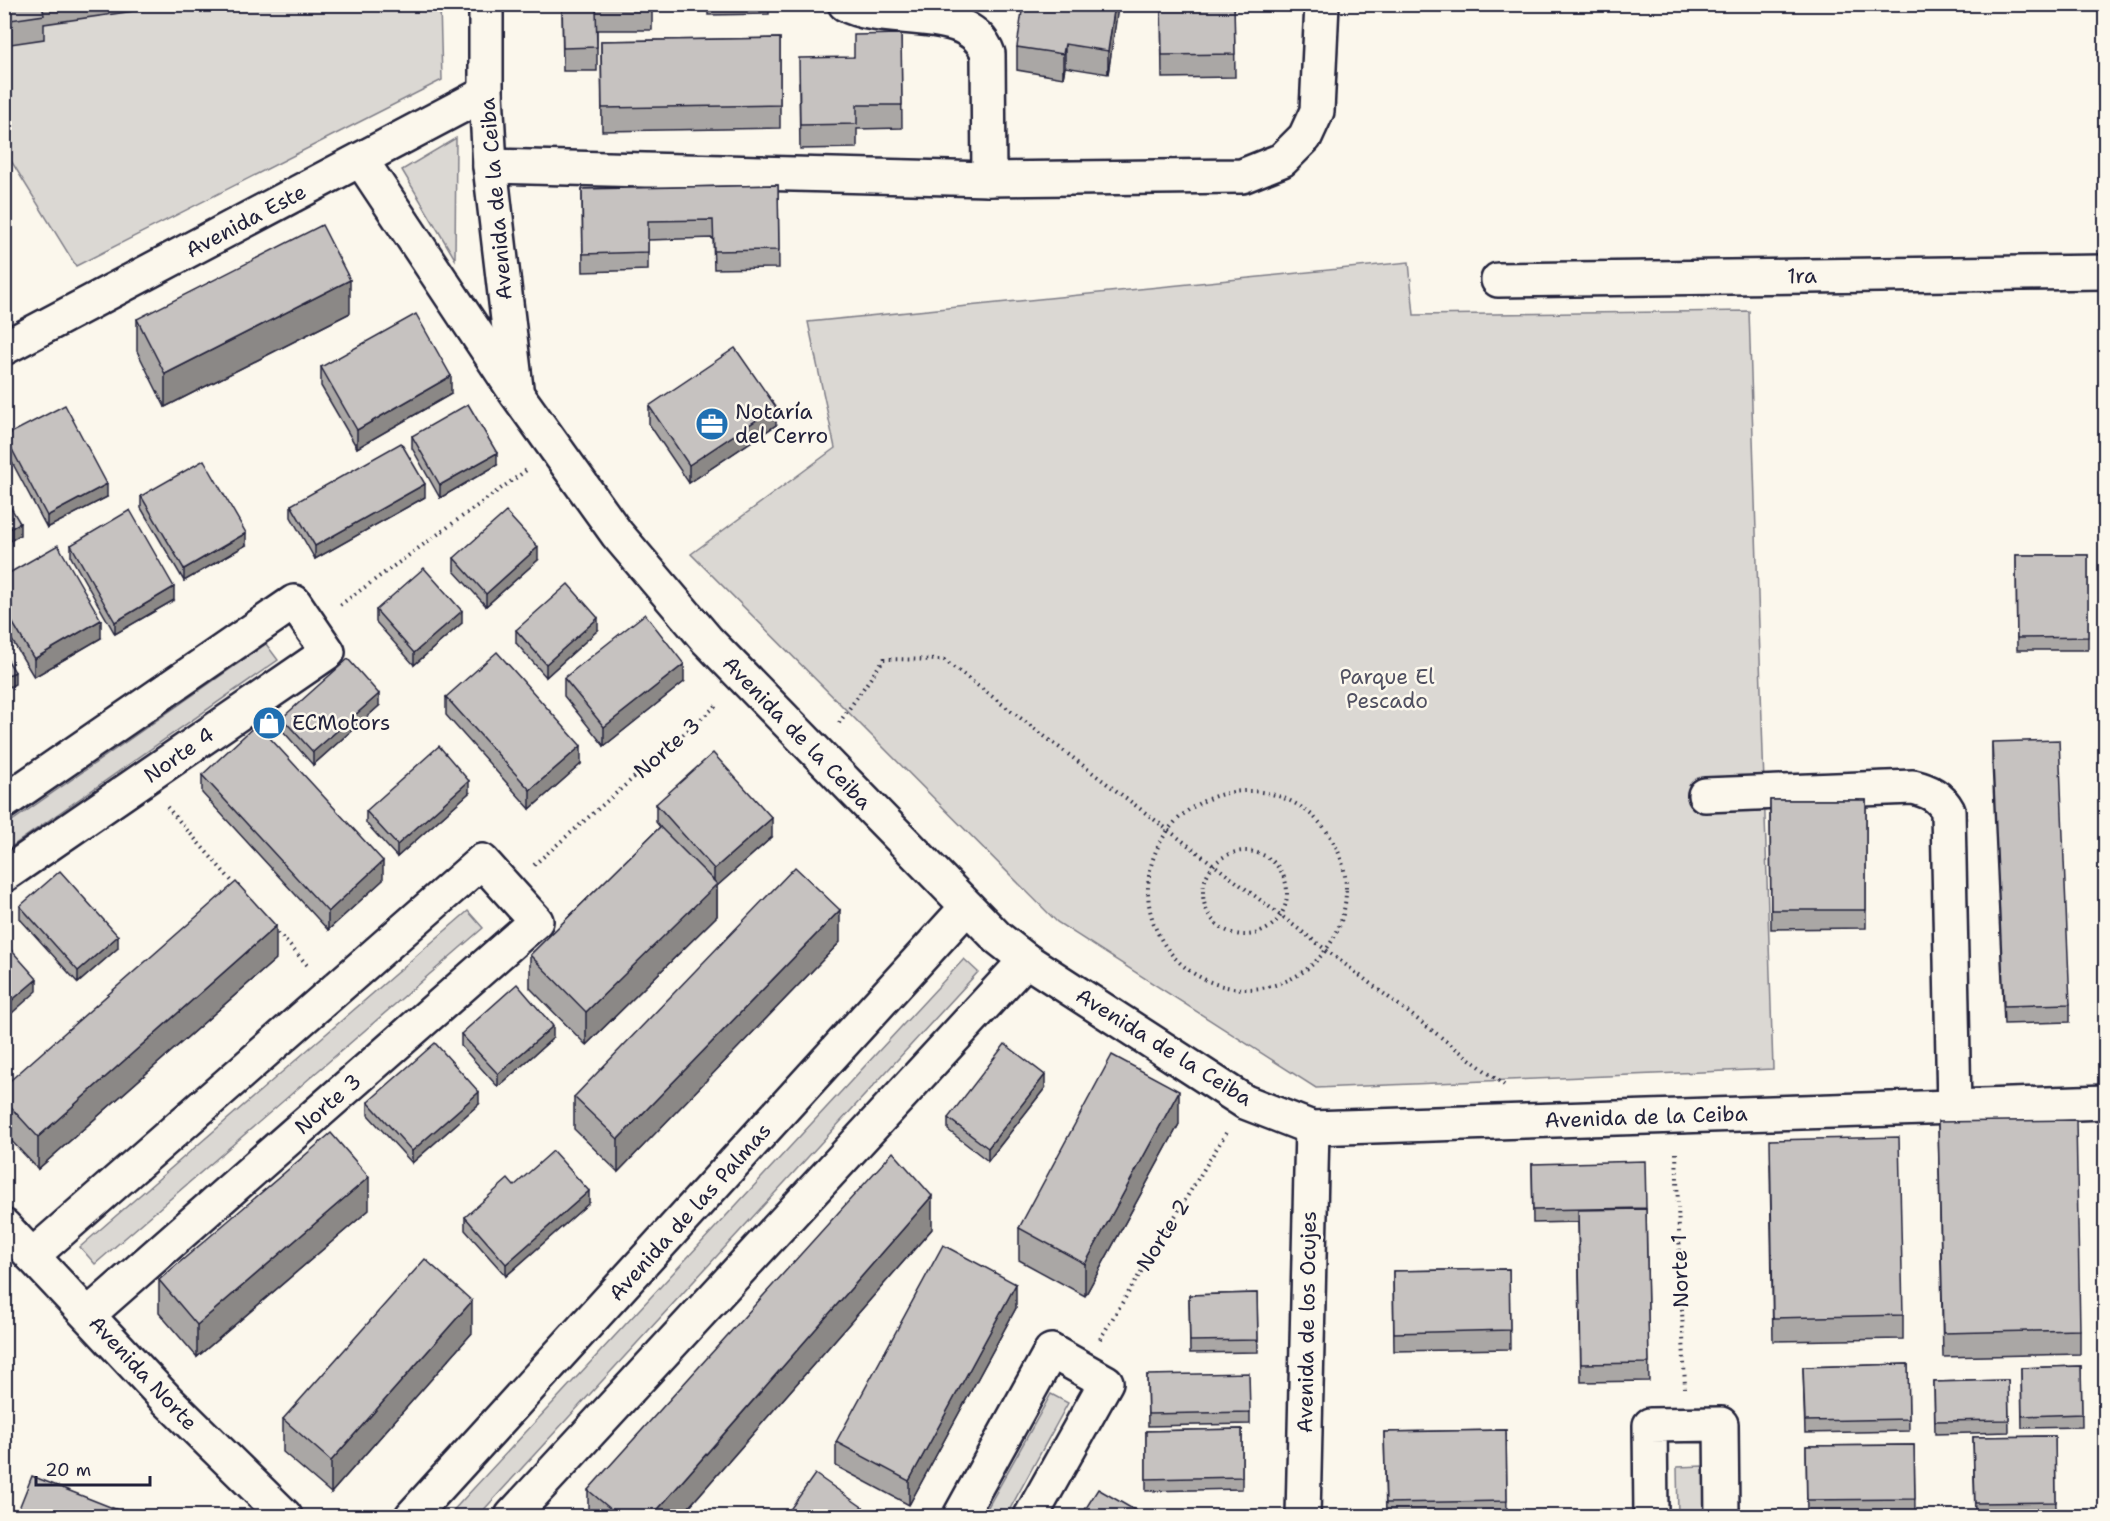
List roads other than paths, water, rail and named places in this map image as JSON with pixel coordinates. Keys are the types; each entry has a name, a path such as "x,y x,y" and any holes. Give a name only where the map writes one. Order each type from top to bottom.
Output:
{"street":[{"name":"Avenida de la Ceiba","path":"486,4 486,93 490,166 516,393"},
{"path":"845,4 860,13 925,18 960,26 974,33 984,43 988,54 989,179"},
{"path":"490,166 989,179 1242,176 1282,160 1305,137 1317,111 1322,4"},
{"name":"Avenida Este","path":"4,348 486,93"},
{"name":"Avenida de la Ceiba","path":"361,160 516,393 617,534 707,640 998,938 1026,960 1245,1102 1312,1128 2106,1102"},
{"name":"1ra","path":"1498,280 2106,272"},
{"name":"Norte 4","path":"4,802 294,602 328,652 4,875"},
{"path":"1705,795 1913,787 1928,791 1943,802 1948,811 1954,1107"},
{"name":"Norte 3","path":"32,1256 482,861 536,921 88,1315"},
{"name":"Avenida de las Palmas","path":"412,1516 967,907"},
{"path":"512,1516 1026,960"},
{"name":"Avenida de los Ocujes","path":"1303,1516 1312,1128"},
{"name":"Avenida Norte","path":"4,1226 167,1401 285,1516"},
{"path":"960,1516 1051,1351 1106,1382 1031,1516"},
{"path":"1651,1516 1650,1425 1721,1424 1722,1516"}],"place":[{"name":"Notaría del Cerro","path":"712,424"},
{"name":"ECMotors","path":"269,723"}],"park label":[{"name":"Parque El Pescado","path":"1387,689"}]}
